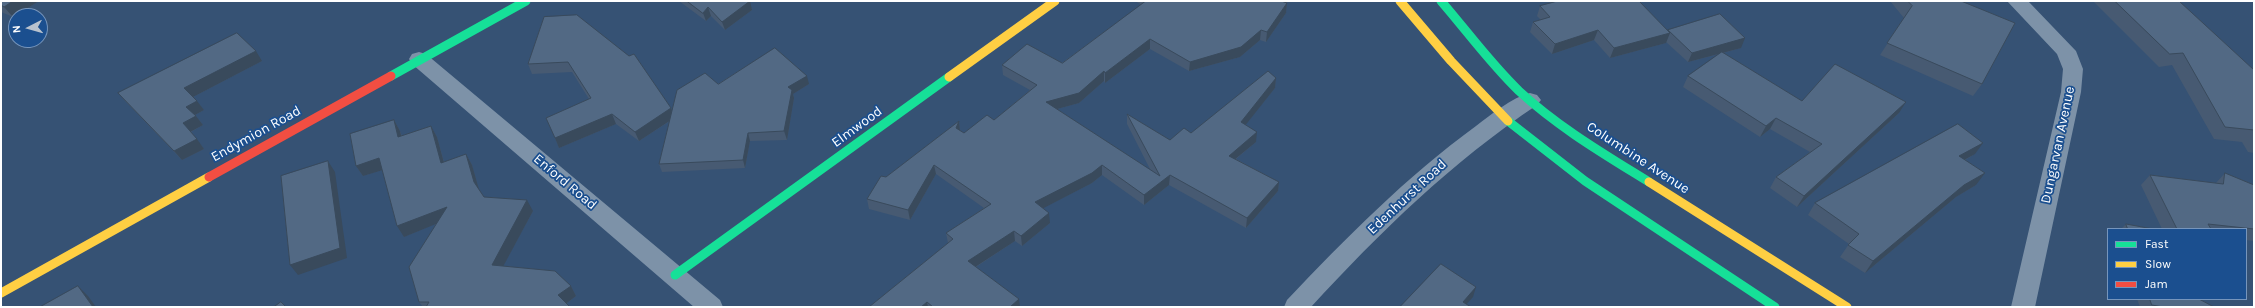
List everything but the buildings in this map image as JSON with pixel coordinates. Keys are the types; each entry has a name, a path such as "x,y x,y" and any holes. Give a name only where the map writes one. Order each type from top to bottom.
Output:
{"street":[{"name":"Endymion Road","path":"1,293 419,58 526,1"},
{"name":"Elmwood","path":"675,275 1055,1"},
{"path":"1400,1 1451,61 1503,117 1585,181 1775,307"},
{"name":"Columbine Avenue","path":"1441,1 1504,74 1530,100 1596,149 1847,307"},
{"name":"Dungarvan Avenue","path":"2017,1 2066,51 2073,70 2071,92 2023,307"},
{"name":"Enford Road","path":"419,58 711,307"},
{"name":"Edenhurst Road","path":"1296,307 1325,275 1435,169 1475,136 1530,100"}],"traffic: fast":[{"path":"391,76 526,1"},
{"path":"1441,1 1495,65 1531,101 1574,134 1649,182"},
{"path":"675,275 949,77"},
{"path":"1508,121 1585,181 1775,307"}],"traffic: slow":[{"path":"949,77 1055,1"},
{"path":"1400,1 1451,61 1508,121"},
{"path":"1,293 209,177"},
{"path":"1649,182 1847,307"}],"traffic: jam":[{"path":"209,177 391,76"}]}
